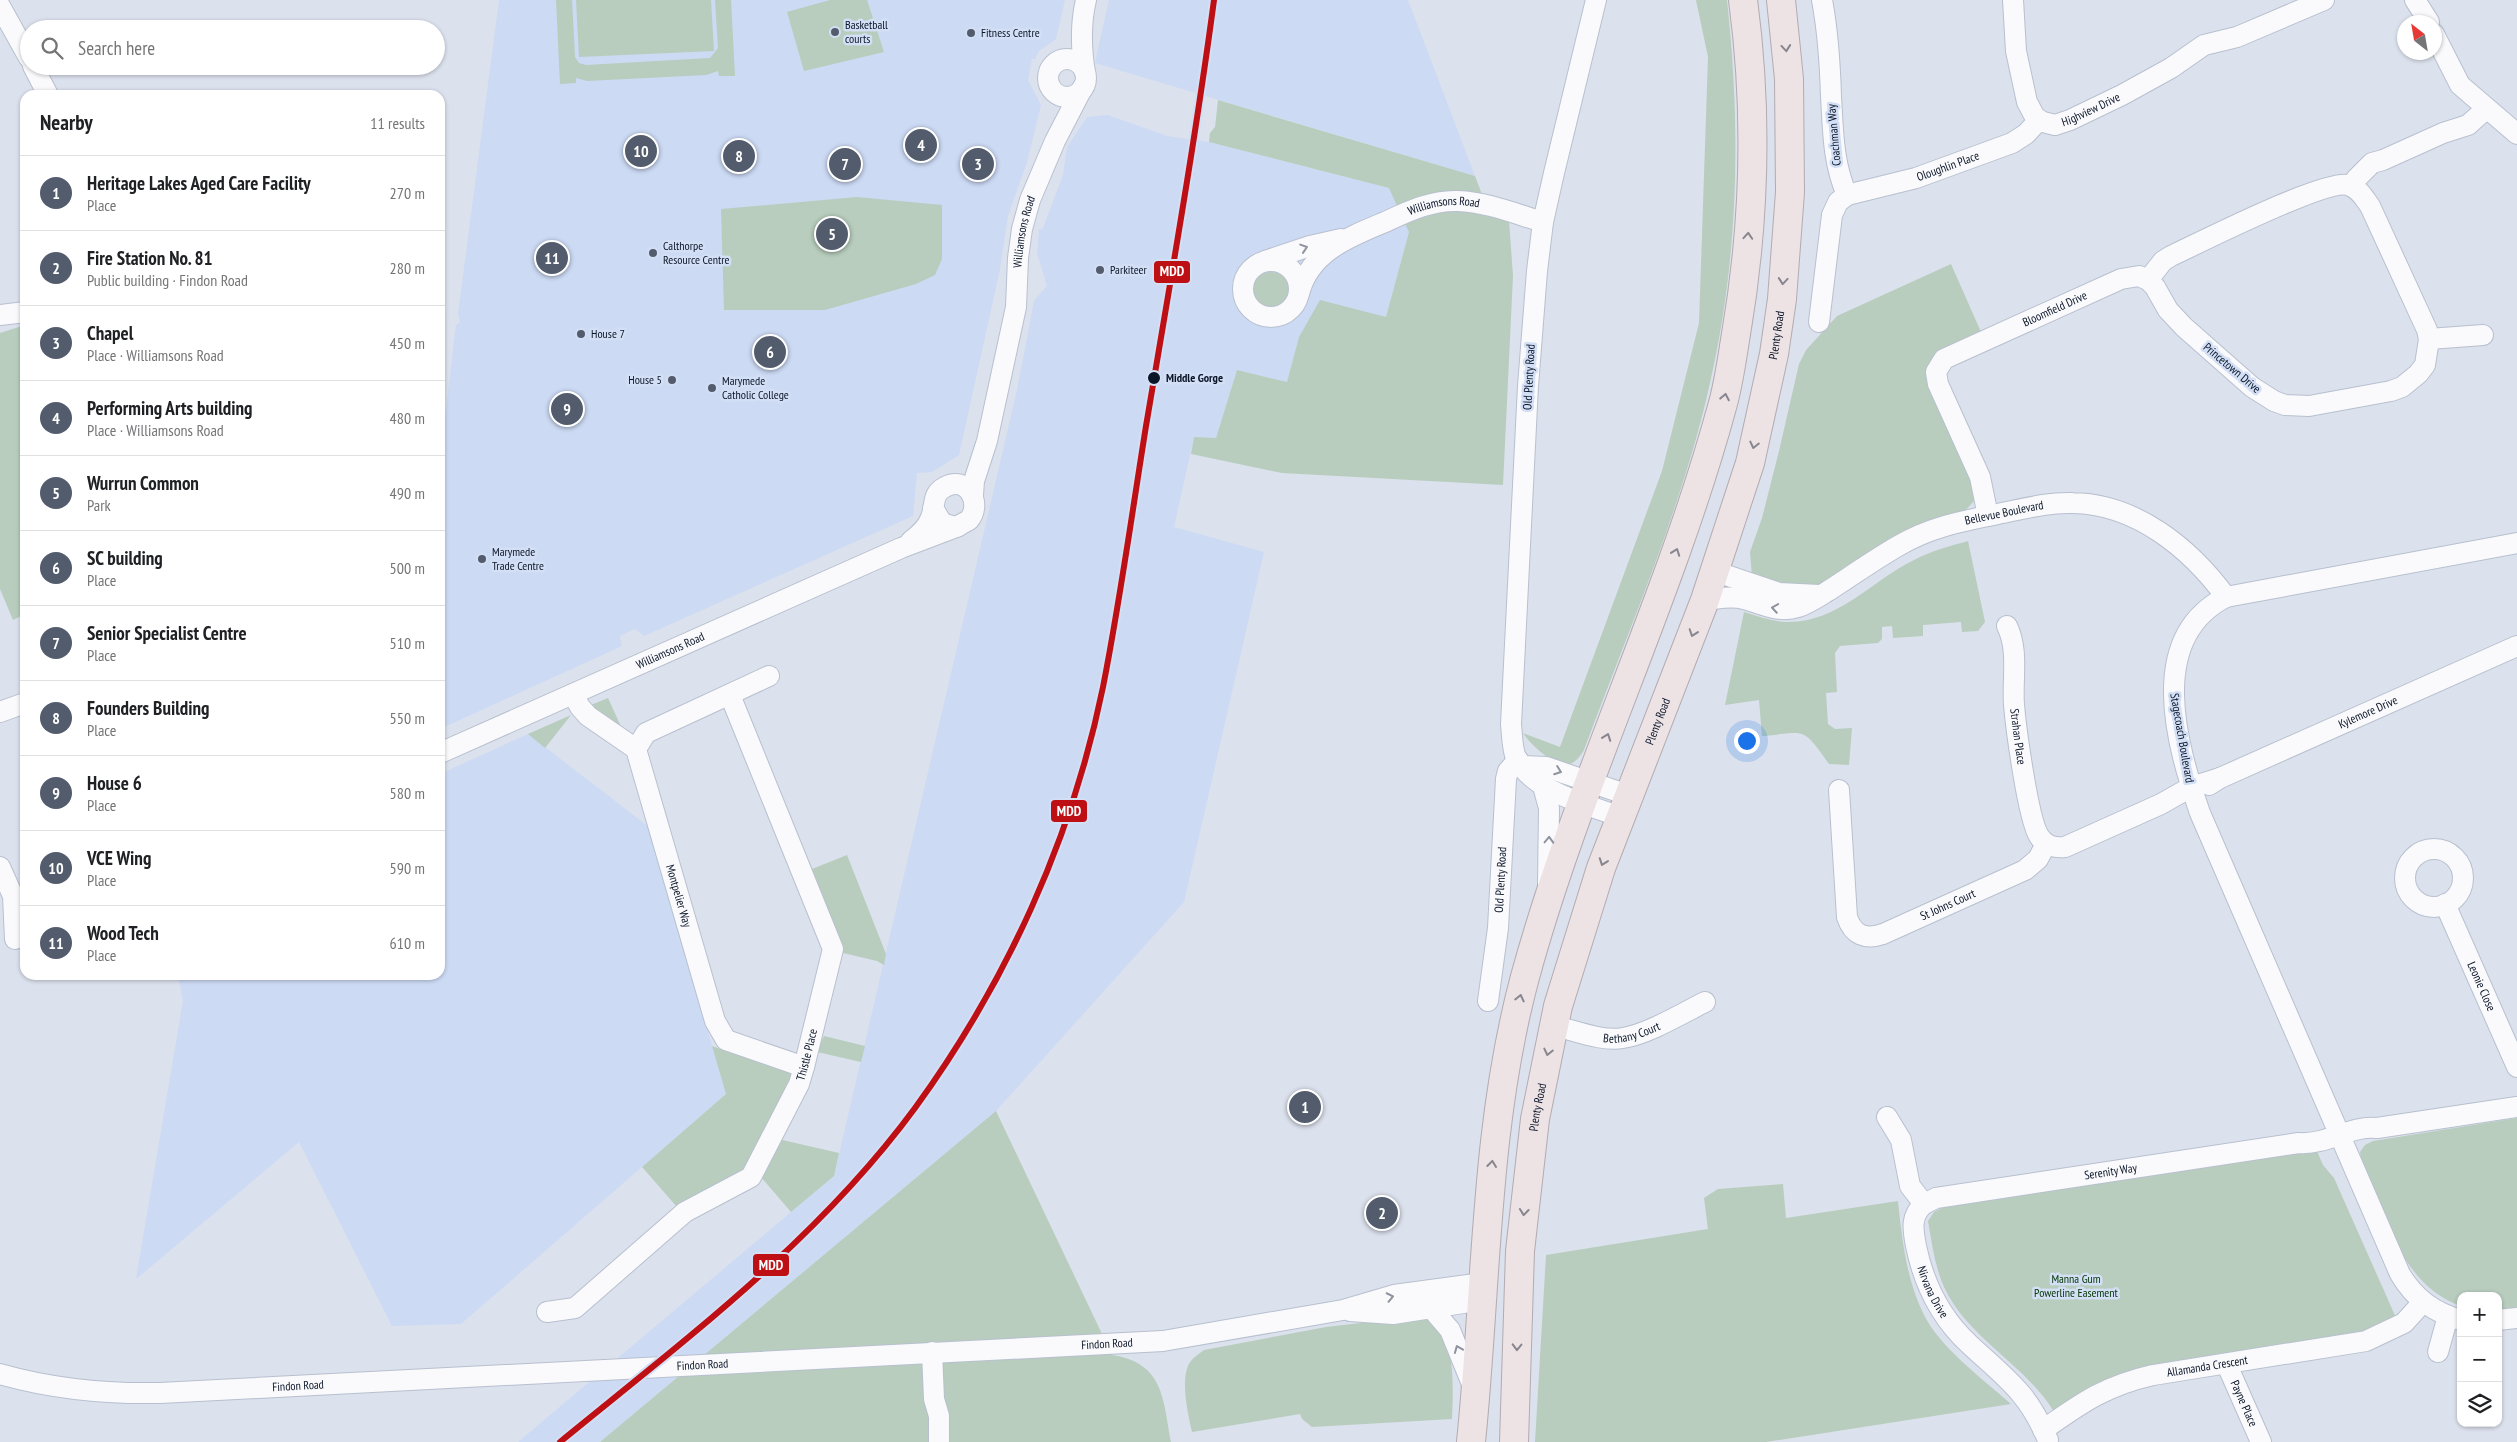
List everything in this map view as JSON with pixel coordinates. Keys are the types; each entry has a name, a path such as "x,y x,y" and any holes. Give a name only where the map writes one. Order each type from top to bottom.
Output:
{"highway":[{"path":"1471,1442 1476,1393 1489,1186 1504,1072 1525,980 1547,906 1692,506 1723,404 1745,283 1753,178 1754,125 1743,0"},
{"name":"Plenty Road","path":"1514,1442 1518,1289 1535,1119 1554,1026 1601,868 1705,600 1750,463 1774,354 1782,299 1790,192 1791,133 1782,0"},
{"path":"1656,606 1690,574 1714,571"},
{"name":"Findon Road","path":"1482,1291 1518,1289"}],"street":[{"name":"Old Plenty Road","path":"1587,793 1543,786 1533,780 1520,763 1513,742 1510,714 1528,386 1535,289 1543,222 1596,0"},
{"name":"Coachman Way","path":"1822,0 1827,24 1834,155 1838,173 1847,195"},
{"path":"2013,0 2016,51 2021,79 2030,109 2039,120"},
{"name":"Highview Drive","path":"2039,120 2055,125 2070,120 2171,68 2212,56 2237,37 2324,0"},
{"path":"2,6 20,41"},
{"path":"1084,8 1081,44 1084,80 1076,94 1066,96 1057,94 1050,87 1049,73 1084,8"},
{"path":"2442,51 2454,76 2481,105 2517,134"},
{"path":"1054,64 1061,60 1072,60 1079,64 1084,80"},
{"path":"38,75 45,90"},
{"name":"Williamsons Road","path":"973,495 975,478 986,442 1016,307 1025,280 1042,206 1047,168 1055,141 1084,80"},
{"name":"Williamsons Road","path":"1050,87 1055,110 1055,141"},
{"path":"2148,280 2164,261 2171,256 2315,191 2342,184 2358,183 2383,160 2443,133 2481,105"},
{"name":"Oloughlin Place","path":"1847,195 1916,178 2012,144 2022,138 2039,120"},
{"name":"Williamsons Road","path":"1016,307 1018,258 1022,228 1030,200 1047,168"},
{"path":"2358,183 2429,339 2483,336"},
{"path":"1820,322 1832,215 1838,202 1847,195"},
{"name":"Williamsons Road","path":"1347,238 1330,250 1312,267 1302,282 1299,294 1291,309 1281,316 1264,317 1253,311 1244,300 1243,286 1251,270 1263,262 1310,246 1347,238 1415,209 1445,202 1476,204 1543,222"},
{"path":"1263,262 1277,262 1290,268 1297,280 1299,294"},
{"name":"Bloomfield Drive","path":"1988,516 1980,477 1938,384 1936,372 1940,363 1956,352 2121,279 2139,276 2148,280"},
{"name":"Princetown Drive","path":"2148,280 2155,287 2168,310 2184,327 2252,387 2274,401 2285,404 2319,404 2402,387 2411,382 2425,364 2429,339"},
{"path":"0,315 20,313"},
{"name":"Williamsons Road","path":"949,485 966,470 986,442"},
{"path":"949,485 961,485 973,495 975,504 973,514 969,520 959,526 942,523 933,508 936,495 949,485"},
{"name":"Bellevue Boulevard","path":"1705,600 1738,598 1772,608 1789,610 1800,607 1917,535 1953,523 2051,504 2091,504 2132,515 2152,527 2191,558 2212,578 2220,600"},
{"name":"Williamsons Road","path":"901,548 925,528 930,520 933,508"},
{"name":"Williamsons Road","path":"445,751 901,548 959,526"},
{"path":"2220,600 2516,544"},
{"path":"1714,571 1779,593 1820,595"},
{"name":"Stagecoach Boulevard","path":"2220,600 2190,629 2176,659 2174,704 2192,791 2207,831 2340,1135"},
{"name":"Strahan Place","path":"2007,626 2014,657 2014,705 2027,786 2034,825 2046,844"},
{"name":"Kylemore Drive","path":"2192,791 2517,646"},
{"path":"573,694 580,707 588,716 636,749 646,733 769,676"},
{"name":"Thistle Place","path":"547,1312 575,1308 685,1212 751,1177 800,1084 833,949 730,695"},
{"name":"Montpelier Way","path":"636,749 715,1021 721,1035 726,1040 804,1067"},
{"name":"Old Plenty Road","path":"1488,1001 1498,928 1506,779 1509,770 1520,763"},
{"path":"1520,763 1542,766 1587,793 1624,806"},
{"path":"1543,786 1548,801 1550,821 1547,906"},
{"name":"St Johns Court","path":"1839,790 1847,917 1850,926 1856,933 1865,937 1883,934 2025,870 2038,859 2046,844"},
{"path":"2046,844 2056,848 2065,847 2192,791"},
{"path":"0,867 19,901 13,939"},
{"name":"Leonie Close","path":"2446,904 2517,1067"},
{"name":"Bethany Court","path":"1554,1026 1610,1038 1622,1038 1634,1035 1705,1002"},
{"name":"Serenity Way","path":"1924,1204 1936,1198 2299,1143 2320,1142 2358,1128 2378,1128 2517,1107"},
{"path":"1887,1117 1902,1143 1910,1186 1924,1204"},
{"path":"2340,1135 2400,1274 2420,1300 2454,1318 2438,1352"},
{"name":"Nirvana Drive","path":"1924,1204 1915,1216 1913,1227 1921,1269 1932,1296 1956,1331 2022,1394 2046,1436"},
{"name":"Findon Road","path":"1343,1310 1384,1315 1432,1309 1482,1291"},
{"name":"Findon Road","path":"0,1374 66,1389 118,1394 160,1393 939,1352 1044,1349 1163,1341 1343,1310 1394,1295 1482,1291"},
{"name":"Allamanda Crescent","path":"2046,1436 2084,1402 2122,1382 2153,1375 2227,1365 2359,1342 2383,1334 2408,1319 2420,1300"},
{"path":"1432,1309 1450,1330 1476,1393"},
{"path":"2502,1320 2517,1318"},
{"path":"939,1352 946,1399 939,1416 939,1442"},
{"name":"Payne Place","path":"2227,1365 2261,1442"}],"shaded area":[{"name":"Marymede Catholic College","path":"499,0 1065,0 1056,39 1039,51 1035,59 1032,59 1028,80 1041,105 1027,162 1008,216 1000,269 959,455 932,472 917,473 913,516 644,636 635,629 628,632 620,636 622,646 445,727 445,417 456,325 460,322 458,314"},
{"path":"1109,0 1408,0 1475,176 1095,63"},
{"path":"1108,115 1167,136 1209,142 1389,188 1409,232 1386,317 1299,337 1287,382 1237,370 1216,438 1194,437 1174,527 1264,552 1184,902 996,1111 600,1442 518,1442 834,1176 1017,390 1034,301 1047,286 1037,253 1039,230 1043,228 1063,175 1067,147 1087,117"},
{"path":"528,734 649,827 726,1094 461,1324 392,1326 299,1142 136,1279 183,1001 179,980 445,980 445,772"}],"green space":[{"path":"556,0 572,0 575,57 579,63 586,65 710,58 718,48 715,0 731,0 735,76 719,76 718,71 706,75 587,81 576,78 576,83 560,84"},
{"path":"576,0 711,0 714,51 579,57"},
{"name":"Basketball courts","path":"830,0 867,0 884,52 804,71 787,12"},
{"path":"1696,0 1727,0 1731,48 1734,96 1735,192 1732,240 1720,335 1699,429 1670,522 1584,750 1574,762 1564,765 1544,754 1523,733 1560,747 1662,471 1699,323 1708,57"},
{"path":"1218,100 1475,176 1483,197 1397,206 1389,188 1209,142 1210,133 1215,127"},
{"path":"857,197 942,205 942,259 935,275 916,284 825,310 724,310 721,209"},
{"path":"1461,209 1509,220 1513,276 1503,485 1282,473 1191,454 1194,437 1216,438 1237,370 1287,382 1299,337 1320,300 1386,317 1409,232 1404,222 1422,215"},
{"path":"1951,264 1981,332 1946,347 1939,352 1928,366 1927,376 1976,493 1974,501 1964,512 1819,585 1787,589 1752,577 1750,552 1762,518 1799,364 1806,350 1837,316"},
{"path":"1271,272 1284,278 1290,291 1284,304 1271,310 1258,304 1252,291 1258,278"},
{"path":"20,327 20,616 13,620 0,589 0,333"},
{"path":"1968,541 1985,622 1978,631 1962,632 1961,622 1923,625 1923,636 1893,638 1892,626 1882,627 1882,639 1878,643 1840,646 1835,653 1837,692 1826,693 1828,724 1835,729 1852,728 1849,765 1829,764 1808,737 1802,734 1788,733 1762,736 1759,700 1725,705 1744,612 1785,622 1804,621 1821,616 1853,600 1914,560 1934,551"},
{"path":"608,698 623,731 591,705"},
{"path":"571,715 545,748 528,734"},
{"path":"847,855 886,954 884,965 877,961 843,953 812,869"},
{"path":"824,1036 865,1046 861,1062 817,1052"},
{"path":"712,1046 793,1074 744,1171 677,1207 642,1167 726,1094"},
{"path":"996,1111 1112,1355 1129,1359 1142,1366 1158,1385 1166,1411 1171,1442 600,1442"},
{"path":"2517,1118 2517,1311 2502,1313 2502,1292 2457,1292 2457,1304 2441,1296 2424,1282 2410,1265 2387,1225 2362,1162 2360,1152 2365,1145 2373,1141"},
{"path":"778,1139 839,1153 834,1176 791,1212 761,1177"},
{"name":"Manna Gum Powerline Easement","path":"2316,1149 2323,1165 2334,1178 2397,1320 2370,1331 2133,1372 2054,1412 2028,1380 1968,1323 1955,1307 1939,1273 1928,1221 1934,1212 1949,1204"},
{"path":"1783,1184 1786,1218 1898,1201 1903,1244 1912,1286 1930,1326 1950,1350 2011,1404 1766,1442 1535,1442 1546,1255 1708,1229 1704,1198 1718,1189"},
{"path":"1413,1317 1429,1318 1438,1324 1445,1335 1449,1348 1453,1379 1452,1419 1312,1427 1302,1419 1300,1414 1192,1432 1188,1416 1185,1385 1187,1367 1204,1350 1326,1327"}],"transit line":[{"name":"MDD","path":"560,1442 748,1286 793,1245 877,1156 915,1108 948,1060 978,1011 1032,908 1054,854 1073,799 1090,744 1103,687 1182,213 1214,0"}],"place":[{"name":"Basketball courts","path":"835,32"},
{"name":"Fitness Centre","path":"971,33"},
{"name":"Performing Arts building","path":"921,145"},
{"name":"VCE Wing","path":"641,151"},
{"name":"Founders Building","path":"739,156"},
{"name":"Senior Specialist Centre","path":"845,164"},
{"name":"Chapel","path":"978,164"},
{"name":"Wurrun Common","path":"832,234"},
{"name":"Calthorpe Resource Centre","path":"653,253"},
{"name":"Wood Tech","path":"552,258"},
{"name":"Parkiteer","path":"1100,270"},
{"name":"House 7","path":"581,334"},
{"name":"SC building","path":"770,352"},
{"name":"Middle Gorge","path":"1154,378"},
{"name":"House 5","path":"672,380"},
{"name":"Marymede Catholic College","path":"712,388"},
{"name":"House 6","path":"567,409"},
{"name":"Marymede Trade Centre","path":"482,559"},
{"name":"Heritage Lakes Aged Care Facility","path":"1305,1107"},
{"name":"Fire Station No. 81","path":"1382,1213"}]}
